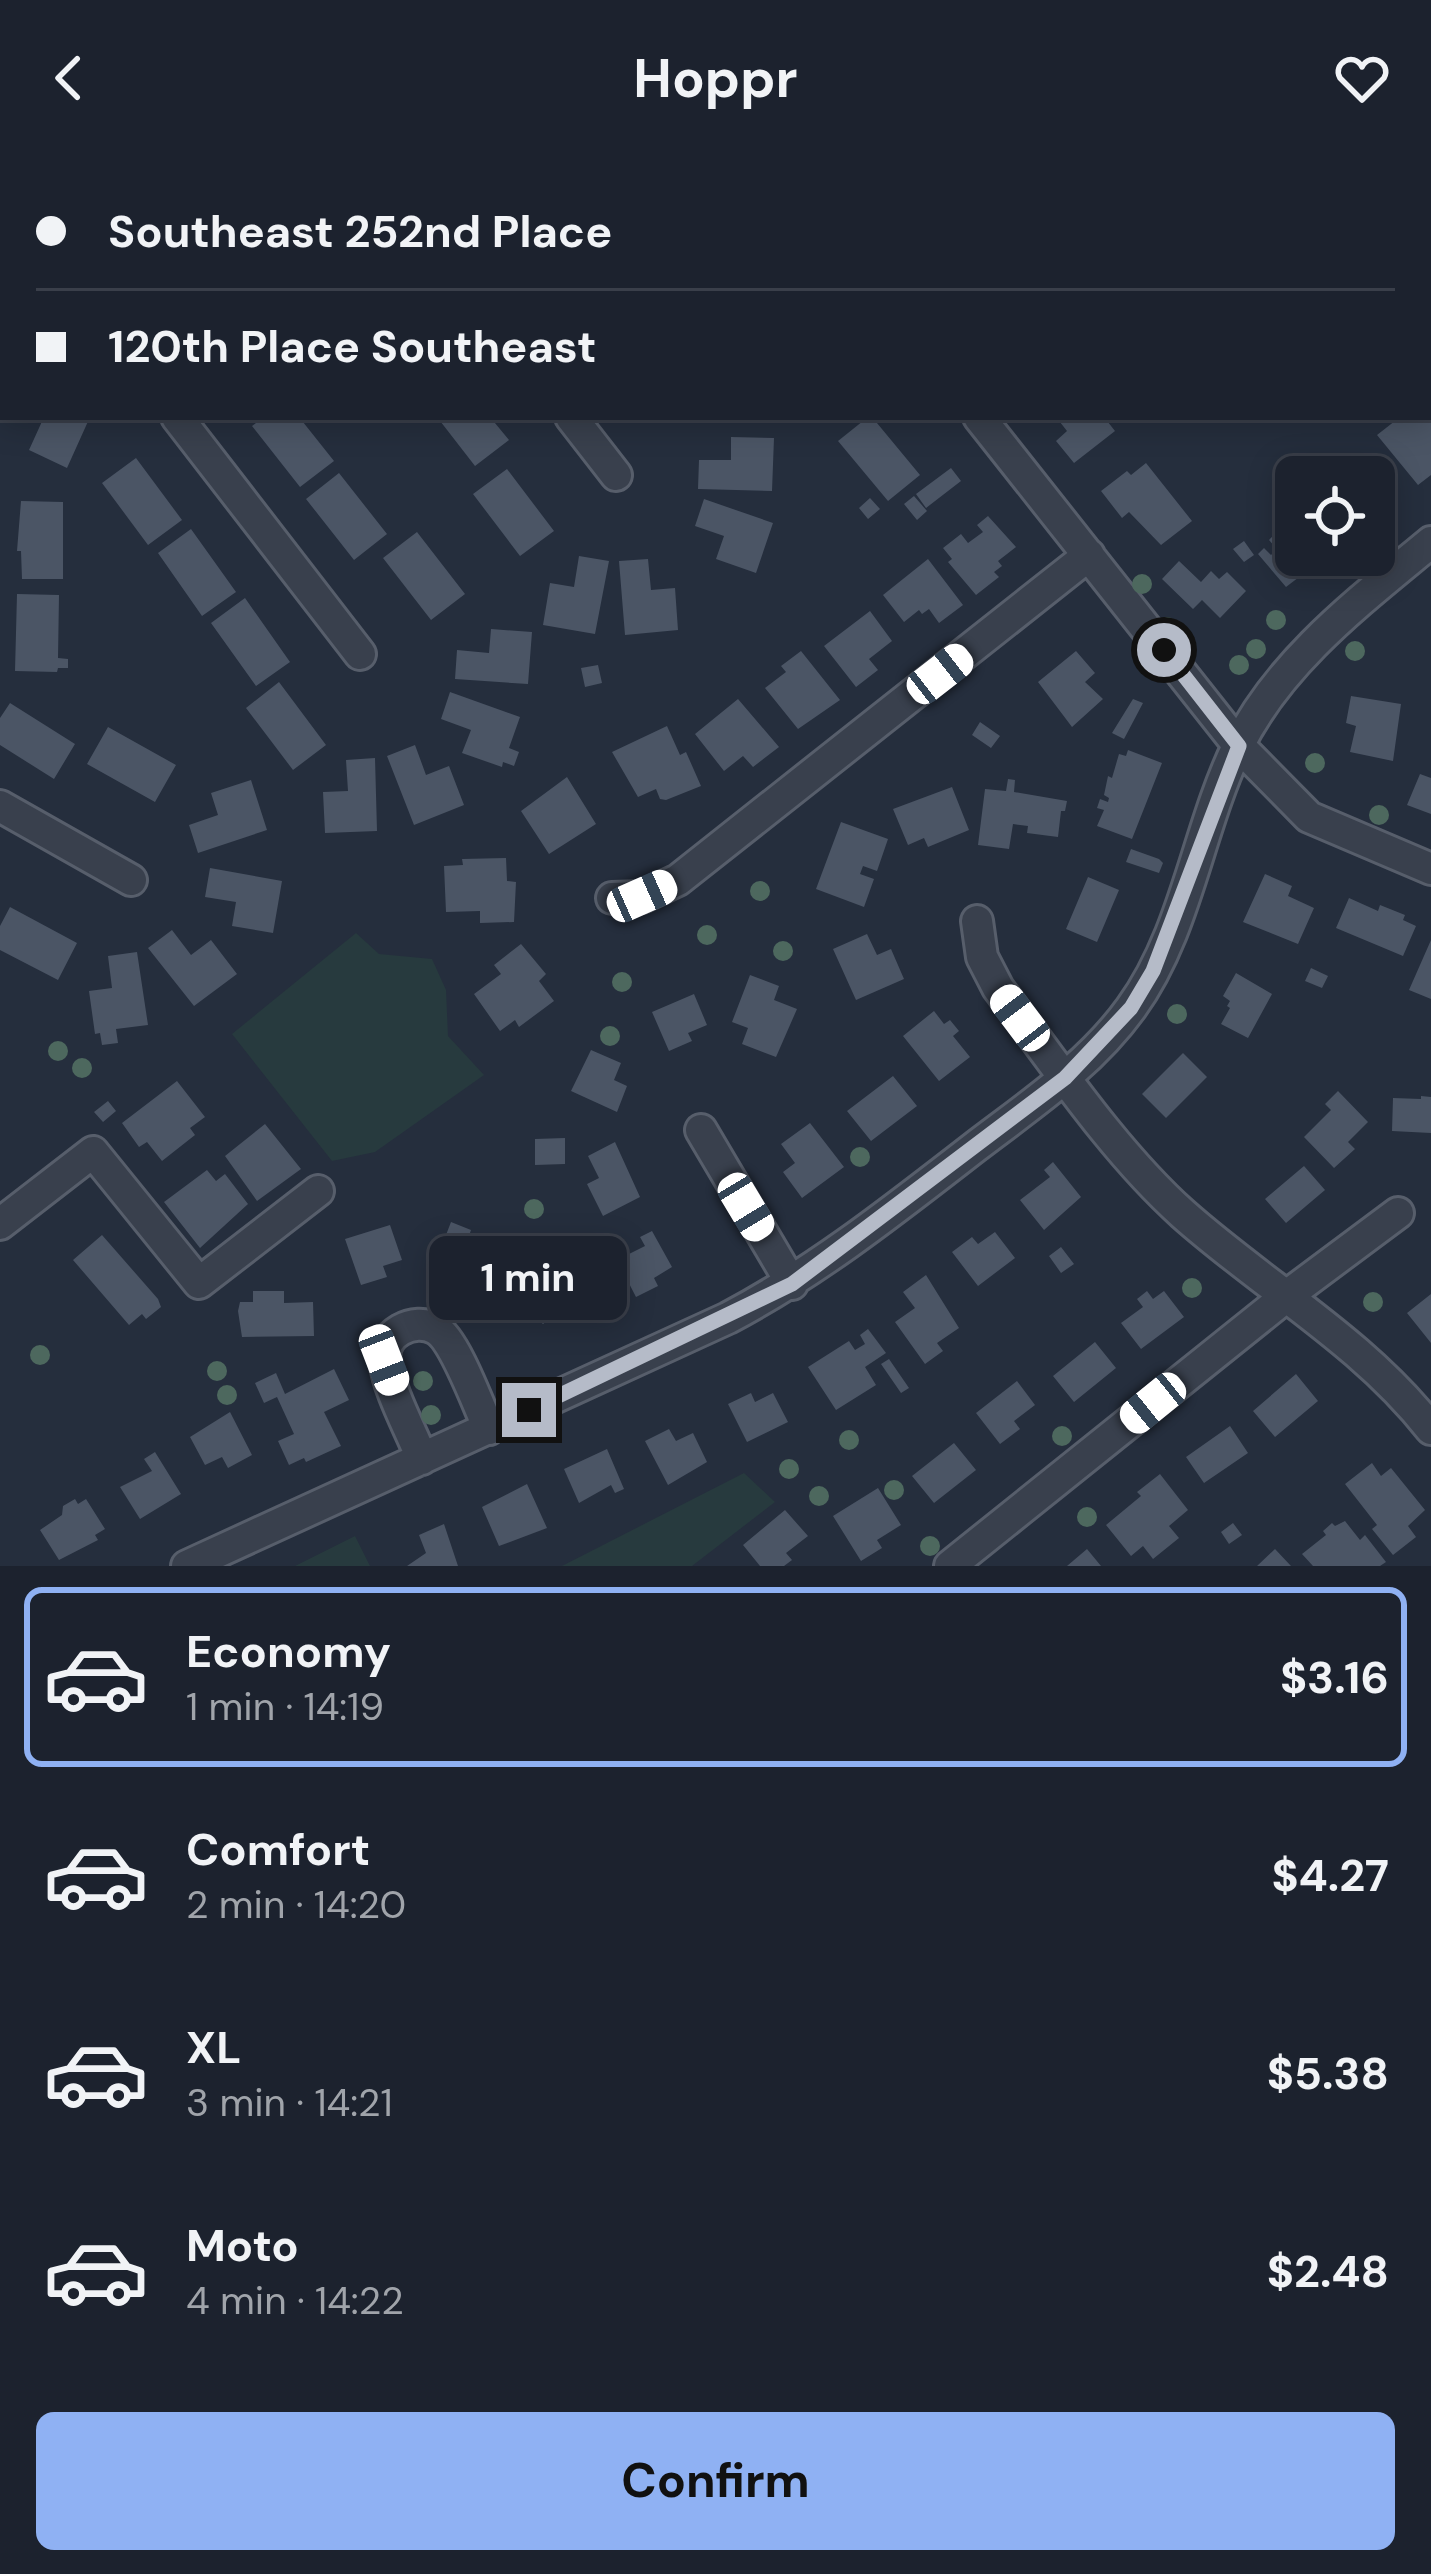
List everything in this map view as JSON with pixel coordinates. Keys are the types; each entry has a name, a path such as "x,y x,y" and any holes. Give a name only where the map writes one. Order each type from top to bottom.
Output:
{"street":[{"path":"179,420 360,654"},
{"path":"573,420 616,476"},
{"path":"982,420 1239,746 1310,817 1431,869"},
{"path":"187,1566 490,1429 792,1284 1065,1078 1131,1008 1153,971 1239,746 1284,676 1339,618 1431,542"},
{"path":"612,898 642,896 678,880 1090,555"},
{"path":"0,806 131,880"},
{"path":"977,921 982,957 998,988 1065,1078 1180,1210 1372,1363 1431,1429"},
{"path":"701,1130 792,1284"},
{"path":"0,1224 93,1152 199,1283 318,1191"},
{"path":"950,1566 1288,1295 1398,1213"},
{"path":"422,1459 384,1360 391,1338 404,1328 422,1324 444,1335 490,1429"}],"green space":[{"path":"356,933 379,954 432,959 446,990 448,1036 484,1075 375,1152 332,1161 232,1034"},
{"path":"744,1473 775,1502 692,1566 562,1566"},
{"path":"355,1536 370,1566 295,1566"}],"building":[{"path":"43,420 89,420 67,468 29,450"},
{"path":"260,420 301,420 334,461 300,487 252,426"},
{"path":"439,420 492,420 509,440 475,466"},
{"path":"864,420 874,420 920,475 888,501 838,441"},
{"path":"1058,420 1106,420 1115,431 1074,463 1056,441 1067,431"},
{"path":"1396,420 1431,420 1431,475 1418,485 1377,435"},
{"path":"731,437 774,438 772,491 698,489 699,460 731,460"},
{"path":"136,458 182,520 148,545 102,483"},
{"path":"1146,463 1192,521 1161,545 1129,512 1122,518 1101,491"},
{"path":"951,468 961,481 926,508 916,494"},
{"path":"507,469 554,531 520,556 473,494"},
{"path":"339,473 387,534 354,560 306,499"},
{"path":"914,496 927,511 917,520 904,504"},
{"path":"870,498 880,509 868,519 859,508"},
{"path":"704,499 773,523 756,573 716,559 724,536 695,526"},
{"path":"21,501 63,502 63,579 22,579 21,551 17,551"},
{"path":"988,516 1016,547 998,561 1002,566 994,572 999,577 976,595 948,562 952,559 943,548 961,534 968,543 983,532 977,525"},
{"path":"191,529 236,592 202,616 158,553"},
{"path":"417,532 465,594 431,620 383,558"},
{"path":"1244,541 1254,555 1244,562 1233,549"},
{"path":"1264,548 1271,555 1275,551 1275,574 1258,554"},
{"path":"579,556 609,561 595,634 543,625 550,583 574,587"},
{"path":"648,559 651,590 675,588 678,630 625,635 619,561"},
{"path":"928,559 963,605 939,623 929,609 922,614 919,610 904,622 883,595"},
{"path":"1179,561 1201,582 1211,571 1219,579 1227,572 1246,591 1220,618 1202,600 1193,609 1162,579"},
{"path":"1277,576 1300,576 1286,587"},
{"path":"17,594 59,595 58,658 68,659 68,668 15,671"},
{"path":"245,598 290,662 256,686 211,623"},
{"path":"870,611 892,641 869,659 878,670 856,687 824,646"},
{"path":"491,629 532,632 528,684 455,679 457,650 489,653"},
{"path":"801,651 840,700 798,729 765,688 786,672 781,666"},
{"path":"1076,651 1095,673 1085,682 1103,699 1072,727 1038,682"},
{"path":"598,665 602,683 585,687 581,668"},
{"path":"279,682 326,745 293,770 246,708"},
{"path":"450,692 520,717 509,748 519,752 514,766 503,762 502,767 462,753 471,730 441,719"},
{"path":"1351,696 1401,704 1393,761 1350,752 1356,726 1346,723"},
{"path":"738,699 779,747 753,767 743,756 724,771 695,734"},
{"path":"1133,699 1143,703 1124,739 1112,733"},
{"path":"10,703 75,744 54,779 0,745 0,718"},
{"path":"980,722 1000,736 991,748 972,735"},
{"path":"667,726 680,755 686,752 701,786 666,800 660,799 656,789 638,797 612,752"},
{"path":"108,727 176,765 155,802 87,764"},
{"path":"415,745 426,775 449,766 464,805 414,825 387,756"},
{"path":"1128,750 1162,763 1132,839 1097,826 1104,810 1097,808 1100,799 1108,802 1109,798 1104,795 1108,776 1112,778 1119,754 1126,756"},
{"path":"375,758 377,831 325,833 323,792 348,791 346,760"},
{"path":"1420,774 1431,778 1431,814 1407,805"},
{"path":"567,777 596,824 549,854 521,811"},
{"path":"1008,779 1015,780 1014,792 1067,801 1058,837 1027,833 1028,826 1013,824 1009,849 978,845 985,789 1006,791"},
{"path":"251,780 267,830 198,853 189,825 218,815 211,793"},
{"path":"952,787 969,830 928,847 924,838 908,845 893,809"},
{"path":"841,822 888,839 877,871 863,866 860,874 874,879 864,907 816,889"},
{"path":"1131,849 1159,859 1163,863 1159,873 1126,862"},
{"path":"506,858 507,881 516,882 514,922 480,923 480,911 446,912 444,866 463,865 462,859"},
{"path":"210,868 282,881 273,933 232,926 236,902 205,897"},
{"path":"1265,874 1292,886 1288,896 1314,908 1298,944 1243,922"},
{"path":"1088,877 1119,890 1097,942 1066,929"},
{"path":"1349,898 1378,911 1380,905 1405,915 1403,920 1416,926 1403,956 1336,928"},
{"path":"10,907 77,943 58,980 0,950 0,926"},
{"path":"172,930 191,955 211,940 237,974 194,1006 148,948"},
{"path":"867,934 877,955 891,949 904,979 856,1000 833,949"},
{"path":"1431,940 1431,999 1409,990"},
{"path":"521,944 546,974 539,981 554,1001 519,1027 515,1020 500,1031 474,994 501,974 494,965"},
{"path":"137,952 148,1025 116,1029 118,1043 102,1045 100,1033 95,1034 89,991 112,988 108,956"},
{"path":"1311,968 1328,976 1322,988 1305,981"},
{"path":"1236,973 1272,994 1248,1038 1221,1024 1230,1008 1223,996"},
{"path":"750,975 779,986 774,1000 797,1009 776,1057 742,1044 748,1028 732,1022"},
{"path":"694,994 707,1025 688,1033 692,1041 669,1051 652,1012"},
{"path":"934,1011 944,1024 950,1020 959,1031 953,1036 970,1057 939,1081 903,1036"},
{"path":"591,1050 621,1063 614,1080 627,1086 617,1112 571,1091"},
{"path":"1183,1053 1207,1077 1166,1118 1142,1094"},
{"path":"893,1076 917,1106 871,1141 847,1111"},
{"path":"177,1081 205,1117 190,1128 195,1135 162,1161 147,1142 139,1147 122,1123"},
{"path":"1338,1091 1368,1122 1348,1142 1355,1149 1334,1168 1304,1137 1331,1110 1325,1104"},
{"path":"1431,1097 1431,1133 1392,1131 1393,1098"},
{"path":"108,1101 116,1111 103,1122 94,1112"},
{"path":"810,1123 844,1167 802,1198 783,1172 795,1163 781,1144"},
{"path":"265,1124 301,1169 257,1201 225,1156"},
{"path":"565,1138 565,1164 535,1165 535,1139"},
{"path":"615,1142 640,1197 603,1216 587,1184 599,1178 588,1156"},
{"path":"1053,1162 1081,1197 1044,1230 1020,1200 1050,1177 1044,1170"},
{"path":"1304,1166 1325,1190 1286,1223 1265,1199"},
{"path":"207,1170 216,1181 225,1174 248,1204 200,1248 164,1202"},
{"path":"451,1222 471,1230 468,1239 493,1248 480,1284 434,1266"},
{"path":"390,1225 402,1260 383,1266 387,1277 361,1285 345,1239"},
{"path":"652,1231 672,1267 654,1278 658,1286 636,1297 617,1260 645,1246 640,1237"},
{"path":"995,1232 1015,1258 978,1286 952,1252 972,1237 978,1244"},
{"path":"102,1235 158,1299 161,1307 146,1319 142,1314 129,1325 73,1260"},
{"path":"1061,1247 1074,1264 1061,1273 1049,1256"},
{"path":"542,1263 570,1303 543,1324 524,1307 509,1319 492,1298"},
{"path":"926,1275 959,1328 937,1343 943,1351 925,1364 895,1322 915,1308 903,1292"},
{"path":"253,1291 284,1291 284,1303 313,1302 314,1336 242,1337 240,1302 253,1302"},
{"path":"1147,1291 1153,1299 1164,1291 1184,1317 1141,1349 1121,1323 1143,1307 1137,1299"},
{"path":"1431,1294 1431,1343 1407,1313"},
{"path":"868,1329 886,1353 865,1367 876,1385 836,1410 808,1367 849,1341 855,1350 865,1344 860,1335"},
{"path":"1095,1342 1116,1368 1074,1402 1053,1376"},
{"path":"889,1359 909,1388 901,1393 881,1364"},
{"path":"334,1369 349,1400 324,1412 341,1446 289,1465 278,1441 294,1434 277,1397 264,1403 255,1383 276,1373 285,1394"},
{"path":"1296,1374 1318,1401 1275,1437 1253,1411"},
{"path":"1017,1381 1035,1405 1014,1421 1020,1429 1000,1444 976,1413"},
{"path":"751,1393 755,1402 773,1393 788,1422 747,1442 728,1404"},
{"path":"230,1412 252,1455 228,1468 222,1457 205,1465 190,1437"},
{"path":"1230,1426 1248,1453 1204,1483 1186,1457"},
{"path":"669,1429 676,1441 693,1433 707,1462 668,1485 645,1441"},
{"path":"954,1443 976,1470 934,1503 912,1476"},
{"path":"607,1449 624,1489 615,1493 611,1485 579,1503 564,1469"},
{"path":"155,1452 181,1494 140,1519 120,1487 152,1471 144,1459"},
{"path":"1372,1463 1381,1476 1391,1468 1425,1510 1408,1526 1416,1537 1393,1555 1345,1484"},
{"path":"1160,1474 1188,1510 1169,1526 1179,1538 1153,1559 1143,1546 1131,1556 1106,1525"},
{"path":"527,1484 547,1528 499,1546 482,1507"},
{"path":"878,1488 901,1525 877,1540 882,1548 861,1561 833,1516"},
{"path":"75,1499 78,1504 86,1499 105,1529 95,1535 98,1540 59,1560 40,1530"},
{"path":"785,1510 808,1536 786,1553 792,1560 784,1566 760,1566 743,1545"},
{"path":"1345,1521 1360,1540 1365,1535 1386,1562 1380,1566 1313,1566 1302,1554 1326,1535 1323,1531 1332,1523"},
{"path":"1233,1523 1242,1535 1229,1544 1221,1532"},
{"path":"444,1524 458,1566 407,1566 426,1553 419,1535"},
{"path":"1087,1549 1101,1566 1067,1566"},
{"path":"1275,1549 1291,1566 1257,1566"}],"route":[{"path":"529,1410 792,1284 1065,1078 1131,1008 1153,971 1181,905 1239,746 1164,650"}]}
